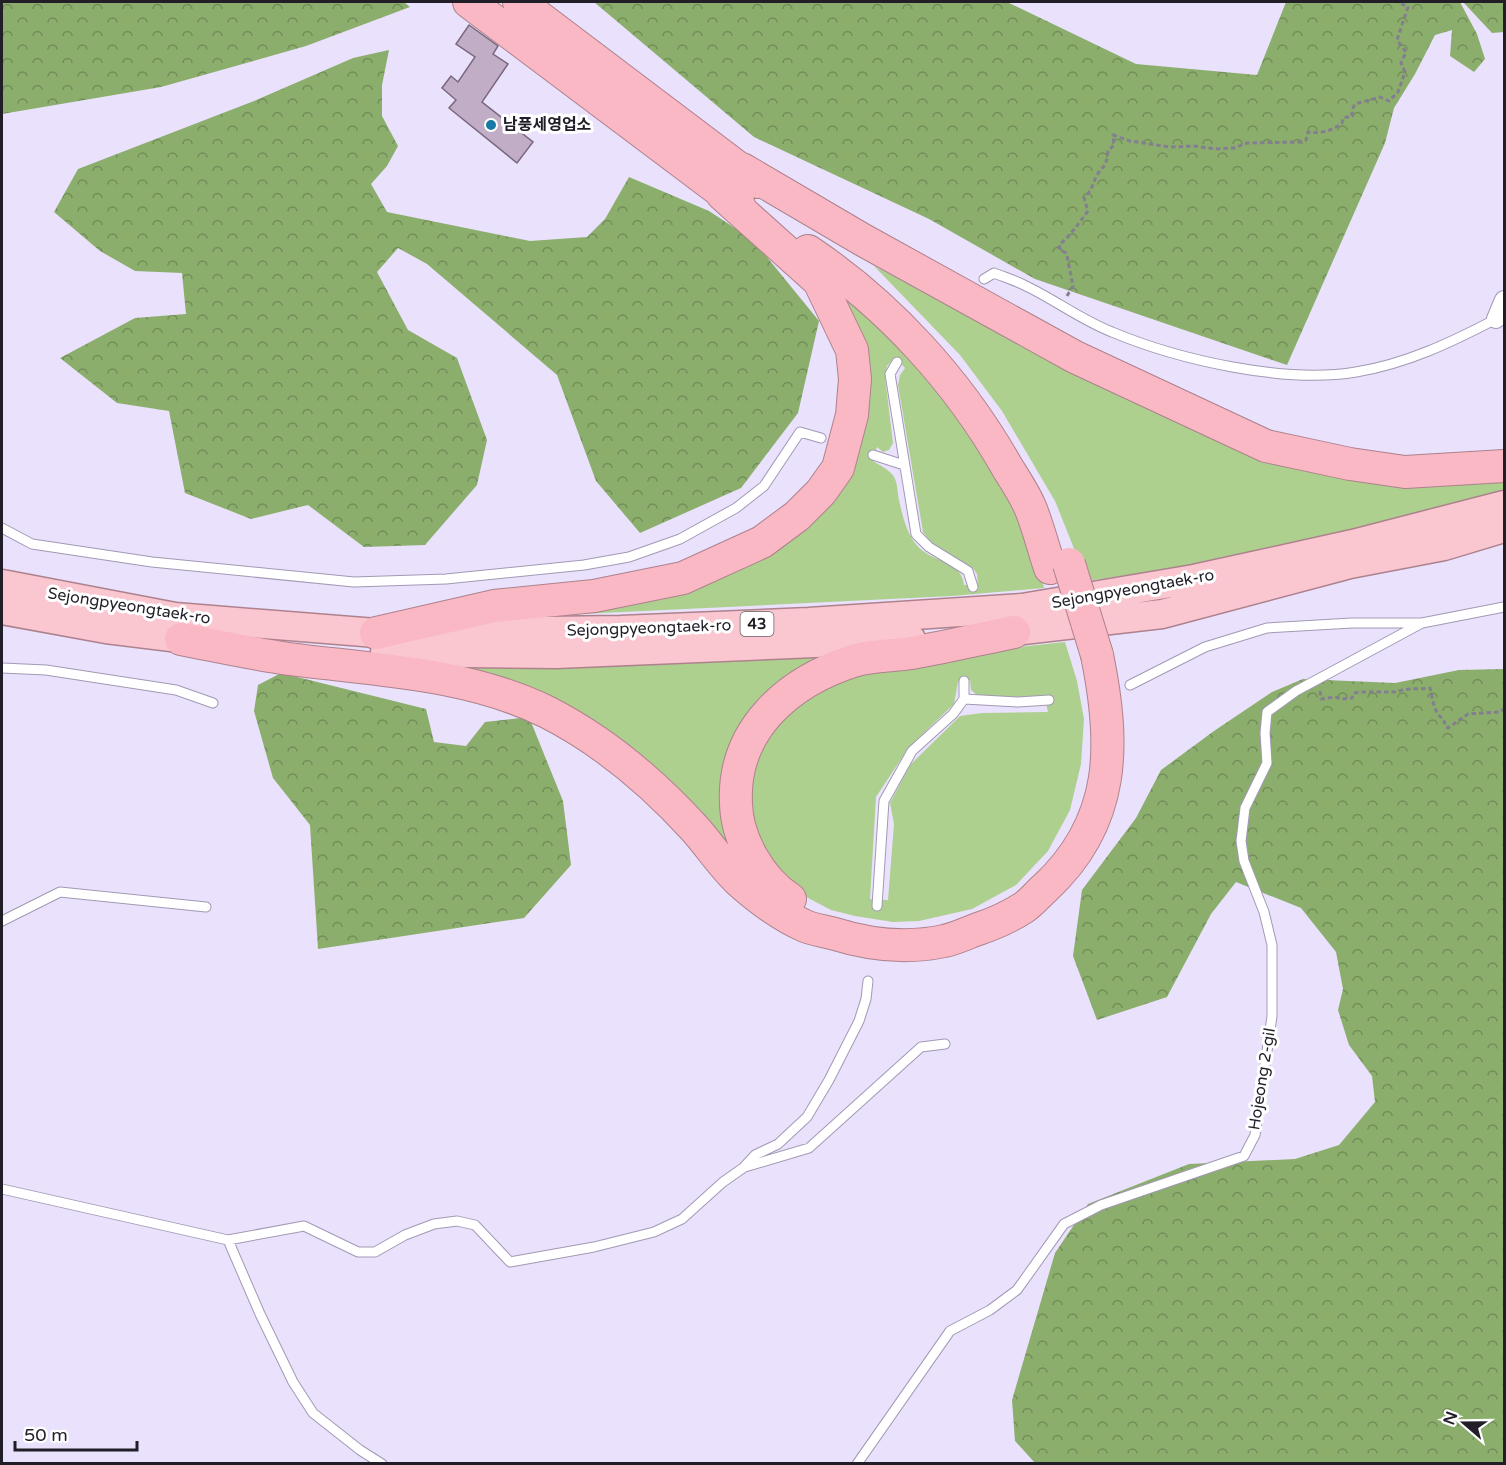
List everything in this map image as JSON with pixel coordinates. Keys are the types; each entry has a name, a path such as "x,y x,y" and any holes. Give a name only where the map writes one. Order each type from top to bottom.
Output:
{"highway":[{"path":"469,2 722,194 833,268 880,309 918,346 965,399 1030,506 1059,566"},
{"path":"181,639 285,658 425,676 490,691 546,712 602,744 644,778 696,830 737,879 769,904 805,926 858,941 906,946 945,941 992,924 1024,907 1055,879 1080,847 1100,802 1107,767 1109,733 1105,697 1087,656 1059,566 1045,501 1002,430 964,373 928,333 864,274 742,169 519,2"},
{"path":"742,169 863,240 1075,357 1266,447 1350,464 1406,472 1504,466"},
{"path":"376,633 494,606 594,596 683,578 762,542 797,516 821,492 838,468 852,415 855,379 852,350 819,281 722,194"},
{"name":"Sejongpyeongtaek-ro","path":"2,584 175,616 376,633 621,630 1022,608 1194,579 1353,544 1504,505"},
{"name":"Sejongpyeongtaek-ro","path":"2,610 181,639 340,652 556,654 855,642 1014,633 1162,614 1350,564 1444,546 1504,528"},
{"path":"1014,633 911,653 855,660 824,672 790,692 767,712 752,735 741,759 735,790 736,813 744,840 760,869 779,892 813,913 843,925 903,932 964,921 1012,896 1033,881 1052,862 1070,832 1083,805 1090,777 1093,749 1087,656"}],"street":[{"path":"1496,319 1504,300"}],"lane":[{"path":"984,279 994,273 1025,285 1061,307 1112,332 1177,355 1292,375 1328,376 1358,372 1446,345 1496,319"},
{"path":"897,362 890,374 916,534 929,547 968,571 973,586"},
{"path":"2,528 32,544 109,556 354,582 446,579 584,565 629,557 680,539 709,524 736,508 764,486 800,432 820,438"},
{"path":"873,455 904,465"},
{"path":"1130,684 1205,647 1267,628 1352,623 1422,623 1504,607"},
{"name":"Hojeong 2-gil","path":"857,1464 950,1331 990,1310 1017,1290 1064,1224 1101,1205 1244,1156 1255,1135 1272,1016 1272,945 1264,912 1244,861 1241,841 1245,808 1267,763 1264,733 1267,712 1296,691 1422,623"},
{"path":"2,668 46,670 176,690 213,703"},
{"path":"877,906 884,801 912,751 953,714 964,699 964,681"},
{"path":"964,699 1018,702 1048,700"},
{"path":"2,921 60,892 206,907"},
{"path":"2,1189 228,1240 304,1226 358,1252 375,1252 434,1224 457,1221 475,1225 510,1262 594,1247 654,1232 682,1219 723,1182 743,1168 755,1155 778,1144 807,1117 859,1021 866,999 868,981"},
{"path":"743,1168 809,1148 921,1047 945,1044"},
{"path":"228,1240 292,1382 313,1413 360,1450 382,1464"}],"path":[{"path":"1061,307 1073,286 1066,253 1060,250 1059,245 1071,236 1088,211 1084,198 1093,188 1096,177 1107,165 1108,151 1114,145 1113,135 1130,141 1170,147 1194,146 1216,149 1234,148 1247,143 1300,142 1306,140 1308,132 1316,133 1335,129 1342,123 1343,118 1352,116 1355,104 1380,97 1389,101 1398,92 1405,72 1401,63 1406,52 1397,40 1408,8 1398,2"},
{"path":"1321,677 1321,699 1352,698 1354,693 1359,692 1397,692 1430,688 1434,707 1448,728 1468,714 1499,712 1504,708"}],"green space":[{"path":"2,2 404,2 410,7 306,46 161,87 2,114"},
{"path":"594,2 1007,2 1136,64 1257,75 1286,2 1460,2 1477,34 1485,59 1474,72 1450,56 1452,30 1435,35 1394,108 1385,143 1287,365 1035,279 929,219 754,137"},
{"path":"1463,2 1504,2 1504,32 1492,33"},
{"path":"389,50 382,85 382,116 398,146 387,166 371,184 387,212 530,241 587,237 605,219 629,177 709,211 753,240 819,321 798,413 741,488 640,533 596,481 557,375 427,264 398,248 377,272 408,330 457,358 487,440 477,485 425,545 364,547 308,505 251,519 185,493 169,411 117,403 60,358 135,318 186,314 182,273 135,271 100,251 54,212 78,169 254,101 353,58"},
{"path":"874,266 1199,430 1504,476 1504,494 1234,559 1087,581 1055,501 1002,411 960,355"},
{"path":"839,281 898,337 995,463 1036,554 1044,588 952,596 499,618 709,579 847,466","holes":["895,357 905,368 900,375 898,385 923,532 932,544 973,568 977,574 978,585 964,585 962,576 957,570 921,550 915,543 905,522 894,477 873,461 877,447 883,452 889,450 893,443 885,377 887,366"]},
{"path":"1065,642 1077,681 1084,719 1081,764 1070,810 1048,851 1016,885 972,909 919,921 893,922 831,910 782,881 762,858 745,779 754,748 832,675 1009,648","holes":["970,680 971,690 977,695 1045,699 1048,712 982,713 960,716 910,765 890,803 894,824 888,900 870,899 876,797 909,747 954,704 958,682"]},
{"path":"832,655 744,724 749,869 546,697 466,667"},
{"path":"1504,669 1504,1463 1035,1463 1015,1441 1012,1400 1055,1253 1088,1204 1189,1164 1295,1159 1339,1145 1375,1102 1372,1076 1349,1045 1338,1010 1343,989 1336,952 1301,908 1236,882 1211,914 1167,997 1097,1020 1073,956 1082,890 1136,818 1161,770 1272,692 1303,679 1395,683 1459,670"},
{"path":"281,673 426,709 434,742 466,746 485,722 529,717 563,801 571,865 524,918 318,949 310,825 273,778 254,711 258,685"}],"building":[{"path":"469,25 498,46 493,54 508,64 482,102 533,142 517,163 449,108 456,100 442,88 451,76 458,82 475,57 456,44"}],"place":[{"name":"남풍세영업소","path":"491,125"}]}
